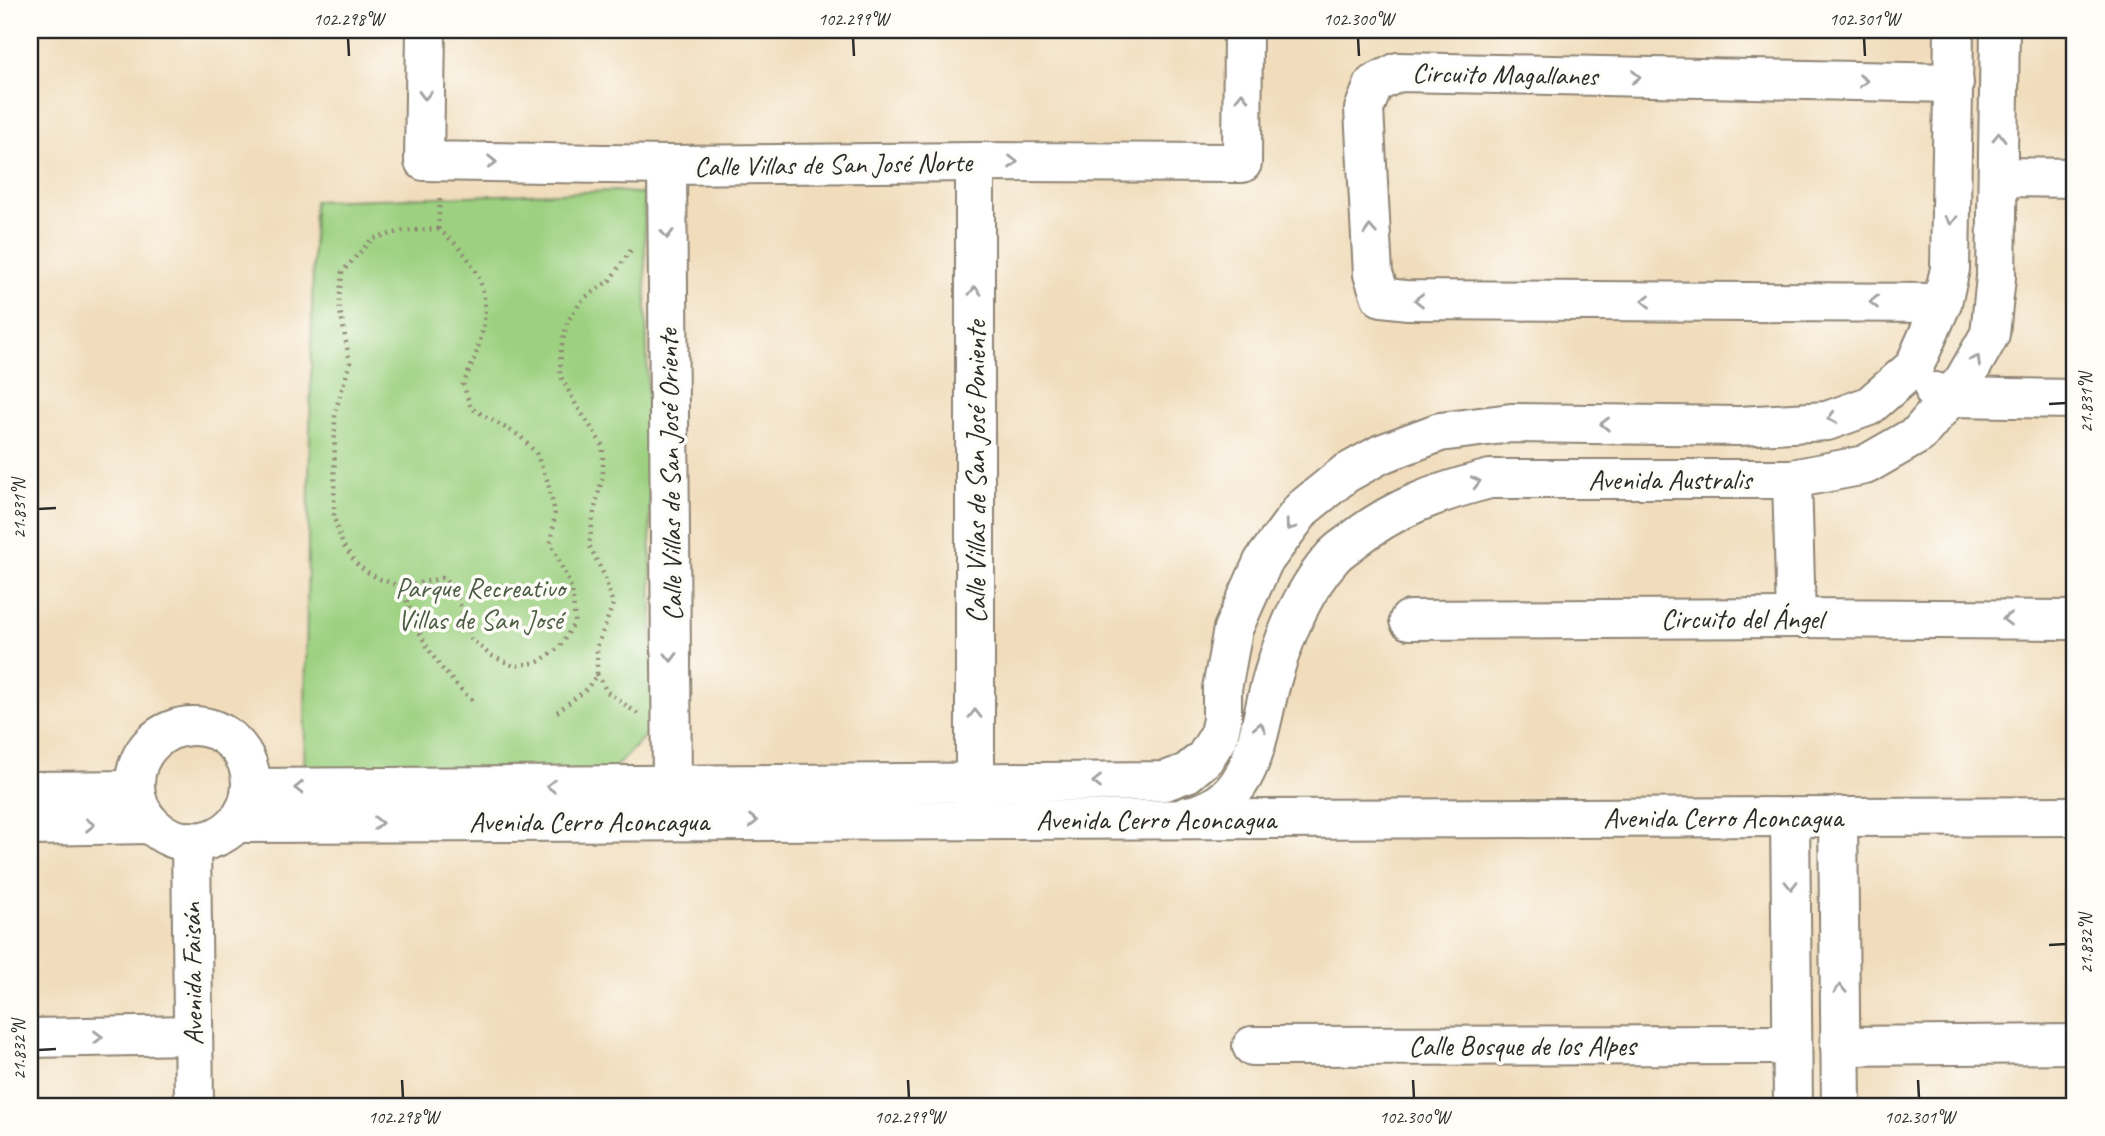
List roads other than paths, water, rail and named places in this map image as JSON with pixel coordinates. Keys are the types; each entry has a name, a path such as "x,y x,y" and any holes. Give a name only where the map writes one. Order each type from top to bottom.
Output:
{"street":[{"name":"Calle Villas de San José Norte","path":"426,30 424,161 667,165 1242,163 1243,30"},
{"name":"Avenida Australis","path":"1165,781 1187,774 1205,758 1218,737 1222,720 1225,667 1233,629 1263,562 1303,508 1327,487 1381,454 1440,432 1511,423 1738,426 1827,421 1869,407 1914,367 1942,303 1950,269 1954,30"},
{"name":"Avenida Australis","path":"1169,818 1214,808 1238,783 1247,771 1256,747 1274,671 1303,597 1332,557 1366,530 1412,503 1490,479 1792,479 1865,465 1919,434 1964,380 1990,334 1996,277 2000,30"},
{"name":"Circuito Magallanes","path":"1942,303 1406,300 1381,297 1373,274 1364,109 1374,84 1398,72 1954,83"},
{"name":"Calle Villas de San José Poniente","path":"974,801 975,162"},
{"name":"Calle Villas de San José Oriente","path":"667,165 672,784"},
{"path":"1998,177 2075,178"},
{"path":"1914,367 1932,390 1949,397 2075,399"},
{"path":"1869,407 1879,424 1881,439 1878,458"},
{"path":"1792,479 1796,618"},
{"path":"1327,487 1366,530"},
{"name":"Circuito del Ángel","path":"1409,620 2075,620"},
{"path":"193,727 212,729 229,738 242,752 250,770 251,788 247,807 237,823 222,835 203,841 166,836 151,824 140,808 135,790 137,771 145,753 157,739 174,730 193,727"},
{"path":"1205,758 1284,818"},
{"name":"Avenida Cerro Aconcagua","path":"974,801 1165,781"},
{"name":"Avenida Cerro Aconcagua","path":"605,804 672,784 848,802"},
{"name":"Avenida Cerro Aconcagua","path":"251,788 341,805"},
{"path":"30,792 135,790"},
{"name":"Avenida Cerro Aconcagua","path":"237,823 341,805 974,801 1169,818 2075,816"},
{"path":"1838,816 1841,1106"},
{"path":"1790,817 1793,1106"},
{"path":"30,826 151,824"},
{"name":"Avenida Faisán","path":"191,841 194,1106"},
{"path":"30,1038 193,1035"},
{"path":"1840,1046 2075,1044"},
{"name":"Calle Bosque de los Alpes","path":"1252,1046 1792,1045"}],"park label":[{"name":"Parque Recreativo Villas de San José","path":"480,603"}]}
